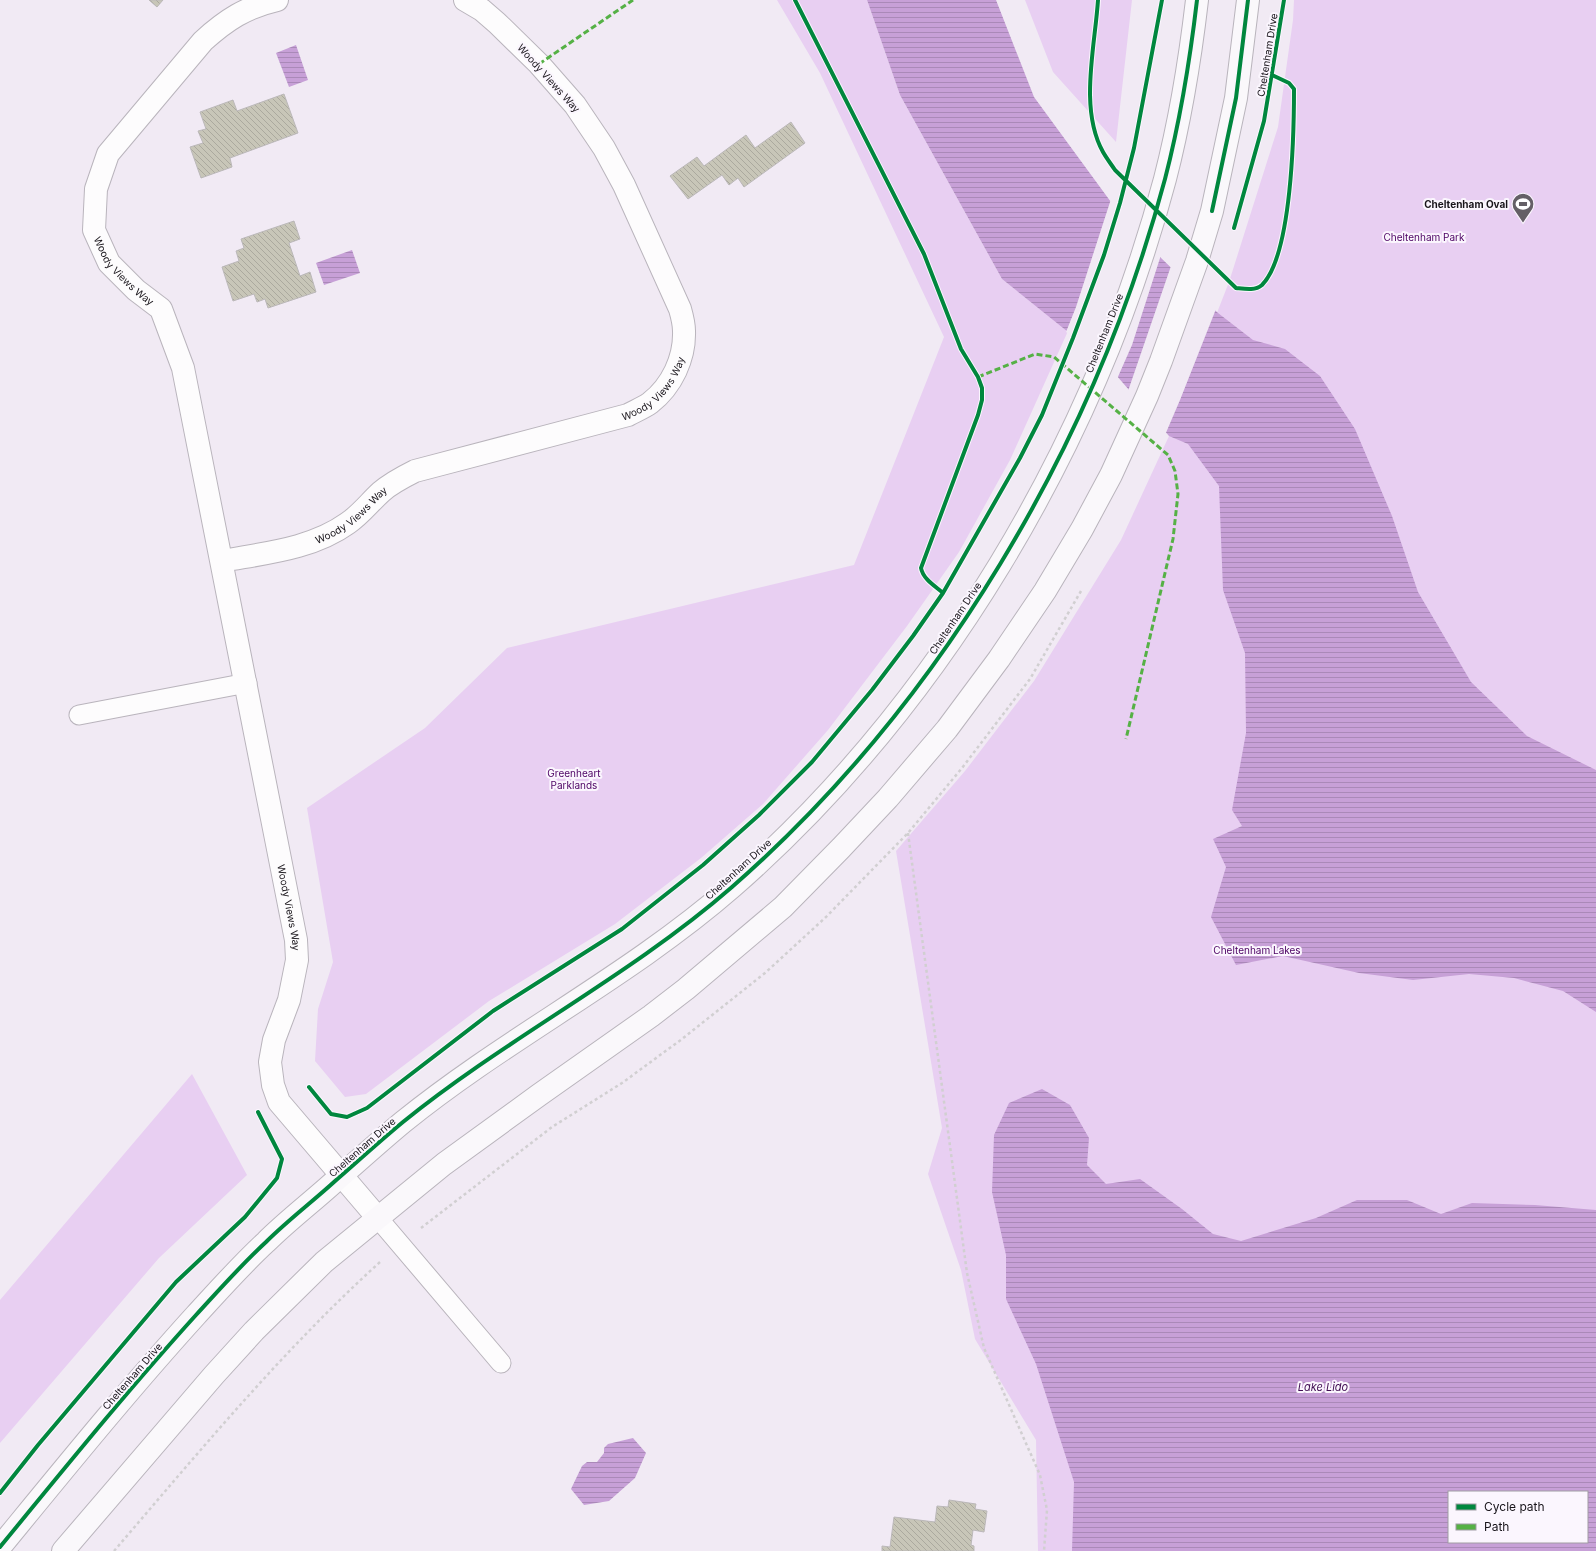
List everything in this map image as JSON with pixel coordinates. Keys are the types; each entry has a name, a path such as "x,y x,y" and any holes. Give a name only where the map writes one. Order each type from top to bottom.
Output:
{"main road":[{"name":"Cheltenham Drive","path":"0,1547 127,1393 222,1287 267,1240 404,1121 471,1071 629,966 687,924 734,885 810,812 852,766 908,698 957,632 999,567 1026,521 1070,437 1105,354 1125,303 1145,245 1165,177 1181,103 1197,0"},
{"path":"63,1551 214,1375 254,1331 324,1262 444,1164 644,1021 686,989 783,907 836,854 888,798 947,728 998,659 1045,591 1082,529 1111,475 1161,361 1197,261 1212,211 1236,98 1248,0"}],"street":[{"name":"Woody Views Way","path":"277,0 254,6 237,14 219,26 203,41 108,154 96,189 94,230 109,263 136,290 160,309 183,368 247,683 296,940 297,960 289,1000 274,1040 270,1062 273,1085 279,1102 377,1218"},
{"name":"Woody Views Way","path":"222,561 310,543 332,533 349,523 382,491 397,480 415,471 628,415 649,404 665,390 675,373 683,345 684,330 680,309 624,185 604,148 575,105 539,64 482,10 465,0"}],"lane":[{"path":"79,715 247,683"},
{"path":"377,1218 501,1363"}],"path":[{"path":"114,1551 290,1349 400,1244 552,1128 622,1083 682,1039 765,973 826,917 908,833 967,1273 984,1348 1040,1475 1047,1510 1044,1551"}],"green space":[{"name":"Greenheart Parklands","path":"777,0 867,0 900,95 1002,279 1068,331 1010,460 959,552 907,626 828,730 763,804 701,858 615,924 489,1001 366,1094 345,1097 315,1061 318,1009 333,962 307,808 425,728 507,648 854,565 944,337 820,73"},
{"path":"1025,0 1132,0 1116,142 1053,72"},
{"name":"Cheltenham Lakes","path":"1294,0 1596,0 1596,1551 1038,1551 1036,1440 975,1339 961,1270 928,1174 942,1128 896,851 965,771 1034,681 1121,540 1169,436 1229,282 1278,127 1293,20"},
{"path":"192,1074 247,1175 159,1258 0,1443 0,1300"}],"water":[{"path":"867,0 996,0 1034,97 1130,228 1218,313 1253,340 1285,349 1320,376 1355,429 1392,516 1418,592 1471,682 1527,736 1596,770 1596,1012 1563,991 1514,978 1469,974 1413,980 1359,973 1283,956 1236,965 1211,917 1226,867 1213,839 1242,826 1232,810 1246,733 1245,653 1223,590 1219,486 1188,444 1169,436 1103,360 1002,279 900,95"},
{"path":"296,45 308,80 289,87 276,53"},
{"path":"352,250 360,273 324,285 316,263"},
{"name":"Lake Lido","path":"1042,1089 1070,1105 1089,1138 1087,1165 1106,1184 1140,1179 1182,1209 1213,1234 1241,1241 1316,1218 1357,1200 1407,1200 1441,1214 1472,1203 1535,1205 1596,1210 1596,1551 1072,1551 1074,1482 1036,1364 1006,1299 1006,1255 992,1192 994,1135 1009,1103"},
{"path":"633,1438 646,1453 635,1478 609,1501 584,1505 571,1489 582,1466 587,1462 597,1462 604,1453 604,1448 608,1444"}],"pier":[{"path":"1111,199 1132,227 1161,255 1132,345 1117,379 1102,361 1066,332 1076,307"},
{"path":"1171,266 1216,309 1165,435 1128,391"}],"building":[{"path":"149,0 163,0 157,7"},
{"path":"284,94 298,133 230,158 232,167 201,178 190,147 203,143 198,131 206,129 200,112 233,100 237,111"},
{"path":"791,122 805,143 744,187 738,178 729,185 722,175 688,199 670,176 697,157 704,166 746,135 755,148"},
{"path":"294,221 300,239 289,243 300,276 310,272 316,292 268,308 265,299 257,302 254,294 233,301 222,267 239,261 236,251 244,248 241,239"},
{"path":"949,1500 976,1504 975,1509 987,1511 984,1532 973,1530 971,1545 974,1546 974,1551 882,1551 882,1546 890,1547 894,1517 935,1522 937,1506 948,1507"}],"marked path":[{"path":"539,64 633,0"},
{"path":"978,377 1035,354 1054,357 1168,455 1175,471 1178,494 1173,539 1126,739"}],"cycle path":[{"path":"795,0 924,254 961,349 978,377 982,388 982,400 978,415 921,568 924,576 943,593"},
{"path":"1098,0 1090,78 1090,97 1096,135 1103,152 1115,170 1236,288 1253,289 1262,285 1272,270 1280,248 1285,221 1292,162 1294,89 1289,83 1272,75"},
{"path":"309,1087 331,1114 347,1117 367,1108 493,1011 622,929 703,865 759,815 812,762 872,690 943,593 1020,458 1042,415 1104,255 1120,203 1134,148 1162,0"},
{"path":"0,1547 96,1430 171,1343 230,1278 274,1234 394,1129 443,1091 611,978 693,919 732,887 807,815 877,737 942,653 1000,564 1052,472 1097,376 1135,278 1165,179 1184,90 1197,0"},
{"path":"1212,211 1236,98 1248,0"},
{"path":"1234,228 1264,121 1284,0"},
{"path":"0,1493 38,1445 176,1282 245,1217 277,1178 282,1159 258,1112"}],"place":[{"name":"Cheltenham Oval","path":"1523,224"}],"park label":[{"name":"Cheltenham Park","path":"1424,237"}]}
